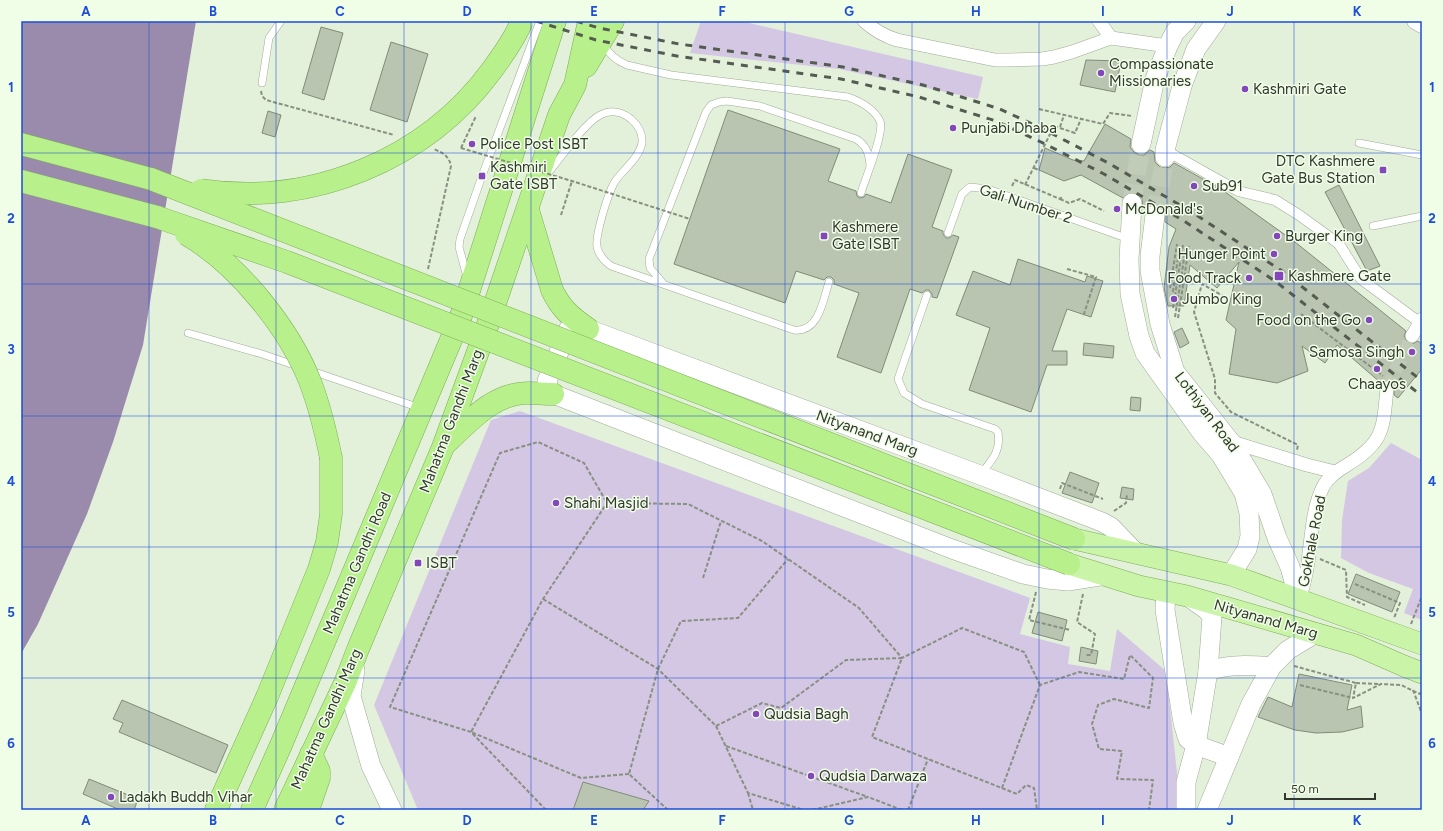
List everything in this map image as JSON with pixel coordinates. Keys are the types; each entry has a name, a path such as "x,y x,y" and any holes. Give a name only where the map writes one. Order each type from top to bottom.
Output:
{"highway":[{"path":"21,144 184,187 217,192 250,194 316,186 379,164 408,148 436,128 461,107 483,82 503,55 522,21"},
{"path":"471,289 555,21"},
{"name":"Mahatma Gandhi Marg","path":"285,810 345,683 443,447 487,327 559,115 575,85 589,21"},
{"path":"575,85 608,30"},
{"path":"151,178 1074,540"},
{"path":"21,180 157,217 295,265 1069,564"},
{"path":"530,201 552,290 558,301 567,312 588,329"},
{"path":"157,217 190,236 221,260 249,286 273,316 294,349 311,384 323,420 331,458 331,514 327,542 319,569 267,696 216,810"},
{"name":"Mahatma Gandhi Road","path":"252,810 284,738 471,289"},
{"path":"443,447 481,411 493,403 504,398 527,393 553,394"},
{"path":"308,810 319,778 319,771 311,754"}],"main road":[{"path":"1141,144 1155,79 1175,32 1186,21"},
{"path":"1165,154 1182,86 1196,49 1216,21"},
{"name":"Lothiyan Road","path":"1132,203 1129,260 1130,294 1139,336 1146,353 1202,433 1221,454 1244,493 1249,513 1250,536 1247,549 1231,575"},
{"name":"Lothiyan Road","path":"1155,215 1150,256 1150,271 1160,324 1175,372 1229,440 1251,472 1262,494 1277,538 1290,567 1299,600"},
{"path":"553,394 547,384 547,381 568,330 574,326 588,329"},
{"name":"Nityanand Marg","path":"588,329 1102,522 1111,527 1137,554"},
{"name":"Nityanand Marg","path":"553,394 952,549 1023,574 1039,578 1068,581 1097,577"},
{"name":"Nityanand Marg","path":"1074,540 1231,575 1406,638"},
{"name":"Nityanand Marg","path":"1069,564 1097,577 1188,596 1356,645 1413,676"},
{"path":"1166,592 1165,610 1183,723 1188,739 1196,745 1229,756"},
{"path":"1186,810 1186,782 1196,745 1208,671 1212,617 1207,610 1188,596"},
{"path":"1207,810 1250,704 1274,664 1288,650 1316,633"},
{"path":"358,649 351,696 371,766 392,810"},
{"path":"1208,671 1222,666 1274,664"}],"street":[{"path":"864,21 885,36 897,40 995,60 1042,59 1054,57 1111,38 1168,46"},
{"path":"1099,21 1111,38"},
{"path":"1415,21 1422,25"},
{"path":"1165,154 1238,191 1275,200 1299,215 1339,244 1361,279 1421,321 1412,336"},
{"name":"Gokhale Road","path":"1299,600 1306,577 1312,530 1319,494 1327,480 1335,472 1357,458 1375,443 1380,434 1384,418 1386,383"},
{"path":"1229,440 1335,472"}],"lane":[{"path":"262,83 269,38 281,21"},
{"path":"471,289 459,248 460,239 484,169 540,21"},
{"path":"608,30 607,51 620,62 627,65 671,74 848,96 868,108 880,121 881,128 861,193"},
{"path":"663,284 652,271 649,264 649,259 706,112 711,106 719,102 727,101 760,106 856,139 865,146 869,156 870,165"},
{"path":"530,201 591,120 603,114 614,111 630,118 635,123 641,132 642,144 638,153 611,188 606,202 597,241 598,249 602,258 611,266 799,331 811,326 816,320 829,282"},
{"path":"1359,143 1422,155"},
{"name":"Gali Number 2","path":"948,233 962,194 970,187 977,187 988,189 1130,240"},
{"path":"1373,226 1422,216"},
{"path":"927,295 898,379 904,393 922,404 995,429 998,432 998,448 996,454 980,475"},
{"path":"188,332 262,354 422,408"}],"path":[{"path":"1039,109 1102,124 1110,113 1147,118"},
{"path":"476,115 461,148 572,181 690,219"},
{"path":"1059,127 1064,115"},
{"path":"1025,185 1054,126 1075,133 1082,119"},
{"path":"1034,168 1039,170"},
{"path":"1012,186 1015,180 1060,200 1068,202 1080,199 1104,211"},
{"path":"561,215 572,181"},
{"path":"1060,200 1062,196"},
{"path":"1168,302 1180,245"},
{"path":"1170,309 1180,245"},
{"path":"1172,317 1180,245"},
{"path":"1177,318 1188,246"},
{"path":"1067,269 1096,277 1083,317"},
{"path":"1225,297 1202,284 1194,312 1215,379 1215,393 1231,412 1298,445 1296,461"},
{"path":"1301,314 1386,383"},
{"path":"607,502 584,463 538,442 500,453 390,707 471,732 581,778 630,774 668,810"},
{"path":"1071,486 1103,498"},
{"path":"1111,527 1114,509 1126,503 1127,494"},
{"path":"607,502 688,504 762,541 859,608 902,658"},
{"path":"471,732 543,599 607,502"},
{"path":"703,578 721,521"},
{"path":"1309,554 1346,570 1347,597 1367,606"},
{"path":"630,774 658,669 681,621 738,618 788,559"},
{"path":"1086,655 1091,656 1094,634 1077,622 1097,577"},
{"path":"1039,578 1029,620 1070,630"},
{"path":"1355,584 1400,603 1406,638"},
{"path":"1406,638 1422,596"},
{"path":"543,599 658,669 716,726 748,793 753,810"},
{"path":"716,726 762,703 781,708 846,660 902,658 962,628 1024,652 1040,685 1002,788"},
{"path":"1040,685 1079,672 1124,679 1130,655 1153,678 1149,708 1114,699 1098,705 1092,724 1099,749 1122,751 1117,780 1153,780 1149,810"},
{"path":"902,658 872,737 1017,794 1026,785 1034,788 1037,810"},
{"path":"1274,664 1356,683 1401,685 1413,676"},
{"path":"1413,676 1420,694 1422,690"},
{"path":"1413,676 1422,714"},
{"path":"1353,698 1356,683"},
{"path":"1300,685 1353,698 1380,684"},
{"path":"471,732 546,810"},
{"path":"726,746 902,810"},
{"path":"908,810 928,759"},
{"path":"748,793 804,810"},
{"path":"812,810 868,797"}],"shaded area":[{"path":"21,21 196,21 143,345 113,442 87,514 38,624 21,654"},
{"path":"701,21 740,21 983,77 978,99 839,69 690,53"},
{"path":"520,411 1030,598 1020,634 1070,647 1068,664 1110,671 1117,629 1166,671 1181,810 418,810 374,705 491,420"},
{"path":"1391,443 1422,460 1422,620 1404,613 1413,589 1369,573 1341,558 1342,520 1348,481 1369,468"}],"building":[{"path":"321,27 343,33 324,100 302,93"},
{"path":"391,42 428,54 407,122 370,110"},
{"name":"Compassionate Missionaries","path":"1086,60 1121,61 1115,92 1080,85"},
{"path":"728,110 840,149 828,181 856,191 857,196 860,198 864,197 866,194 891,203 908,154 952,170 932,227 943,231 946,238 953,235 959,237 937,298 932,297 929,290 922,293 910,289 881,373 837,357 859,293 834,284 834,280 831,277 827,277 824,280 796,271 785,303 674,264"},
{"path":"268,111 281,115 275,137 262,133"},
{"name":"Kashmere Gate","path":"1105,124 1131,139 1130,147 1139,155 1144,155 1150,150 1154,152 1155,162 1160,167 1170,167 1174,163 1221,189 1295,242 1406,331 1404,336 1408,343 1412,344 1418,341 1422,344 1422,369 1398,398 1394,395 1394,385 1392,382 1387,380 1381,383 1337,345 1325,363 1302,346 1308,371 1277,383 1229,374 1236,329 1226,320 1239,262 1217,288 1190,265 1184,306 1168,306 1164,288 1169,247 1176,229 1165,222 1165,211 1162,206 1157,204 1151,205 1145,210 1143,209 1142,198 1133,192 1127,193 1123,198 1081,175 1064,181 1039,170 1045,148 1073,160 1084,161"},
{"path":"1339,185 1380,266 1367,271 1325,192"},
{"path":"1018,259 1085,282 1087,276 1103,281 1091,317 1067,309 1052,351 1067,351 1067,365 1047,365 1031,412 969,390 990,328 956,315 973,271 1010,285"},
{"path":"1182,328 1189,343 1180,348 1174,332"},
{"path":"1084,343 1114,346 1113,358 1083,355"},
{"path":"1131,397 1141,398 1140,411 1130,410"},
{"path":"1070,472 1099,483 1092,503 1062,493"},
{"path":"1122,487 1134,489 1133,500 1120,498"},
{"path":"1356,574 1400,592 1392,612 1348,594"},
{"path":"1038,612 1067,620 1062,641 1032,633"},
{"path":"1081,647 1098,651 1096,664 1079,661"},
{"path":"1299,674 1352,685 1347,710 1361,706 1363,727 1342,732 1316,733 1295,730 1258,717 1268,697 1292,707"},
{"path":"122,700 228,745 216,773 119,732 123,723 113,719"},
{"name":"Ladakh Buddh Vihar","path":"89,779 138,799 134,810 120,810 83,794"},
{"path":"583,782 649,801 643,810 573,810"}],"tunnel":[{"path":"1132,203 1141,144"},
{"path":"1155,215 1165,157"},
{"path":"1387,388 1412,336"}],"railway":[{"path":"536,21 596,40 677,56 841,79 919,97 996,121 1104,174 1184,221 1275,281 1422,396"},
{"path":"576,21 599,28 679,44 843,67 923,85 1000,109 1047,131 1110,164 1190,211 1282,271 1422,381"}],"place":[{"name":"Compassionate Missionaries","path":"1101,73"},
{"name":"Kashmiri Gate","path":"1245,89"},
{"name":"Punjabi Dhaba","path":"953,128"},
{"name":"Police Post ISBT","path":"472,144"},
{"name":"DTC Kashmere Gate Bus Station","path":"1383,170"},
{"name":"Kashmiri Gate ISBT","path":"482,176"},
{"name":"Sub91","path":"1194,186"},
{"name":"McDonald's","path":"1117,209"},
{"name":"Kashmere Gate ISBT","path":"824,236"},
{"name":"Burger King","path":"1277,236"},
{"name":"Hunger Point","path":"1274,254"},
{"name":"Kashmere Gate","path":"1279,276"},
{"name":"Food Track","path":"1249,278"},
{"name":"Jumbo King","path":"1174,299"},
{"name":"Food on the Go","path":"1369,320"},
{"name":"Samosa Singh","path":"1412,352"},
{"name":"Chaayos","path":"1377,369"},
{"name":"Shahi Masjid","path":"556,503"},
{"name":"ISBT","path":"418,563"},
{"name":"Qudsia Bagh","path":"756,714"},
{"name":"Qudsia Darwaza","path":"811,776"},
{"name":"Ladakh Buddh Vihar","path":"111,797"}]}
